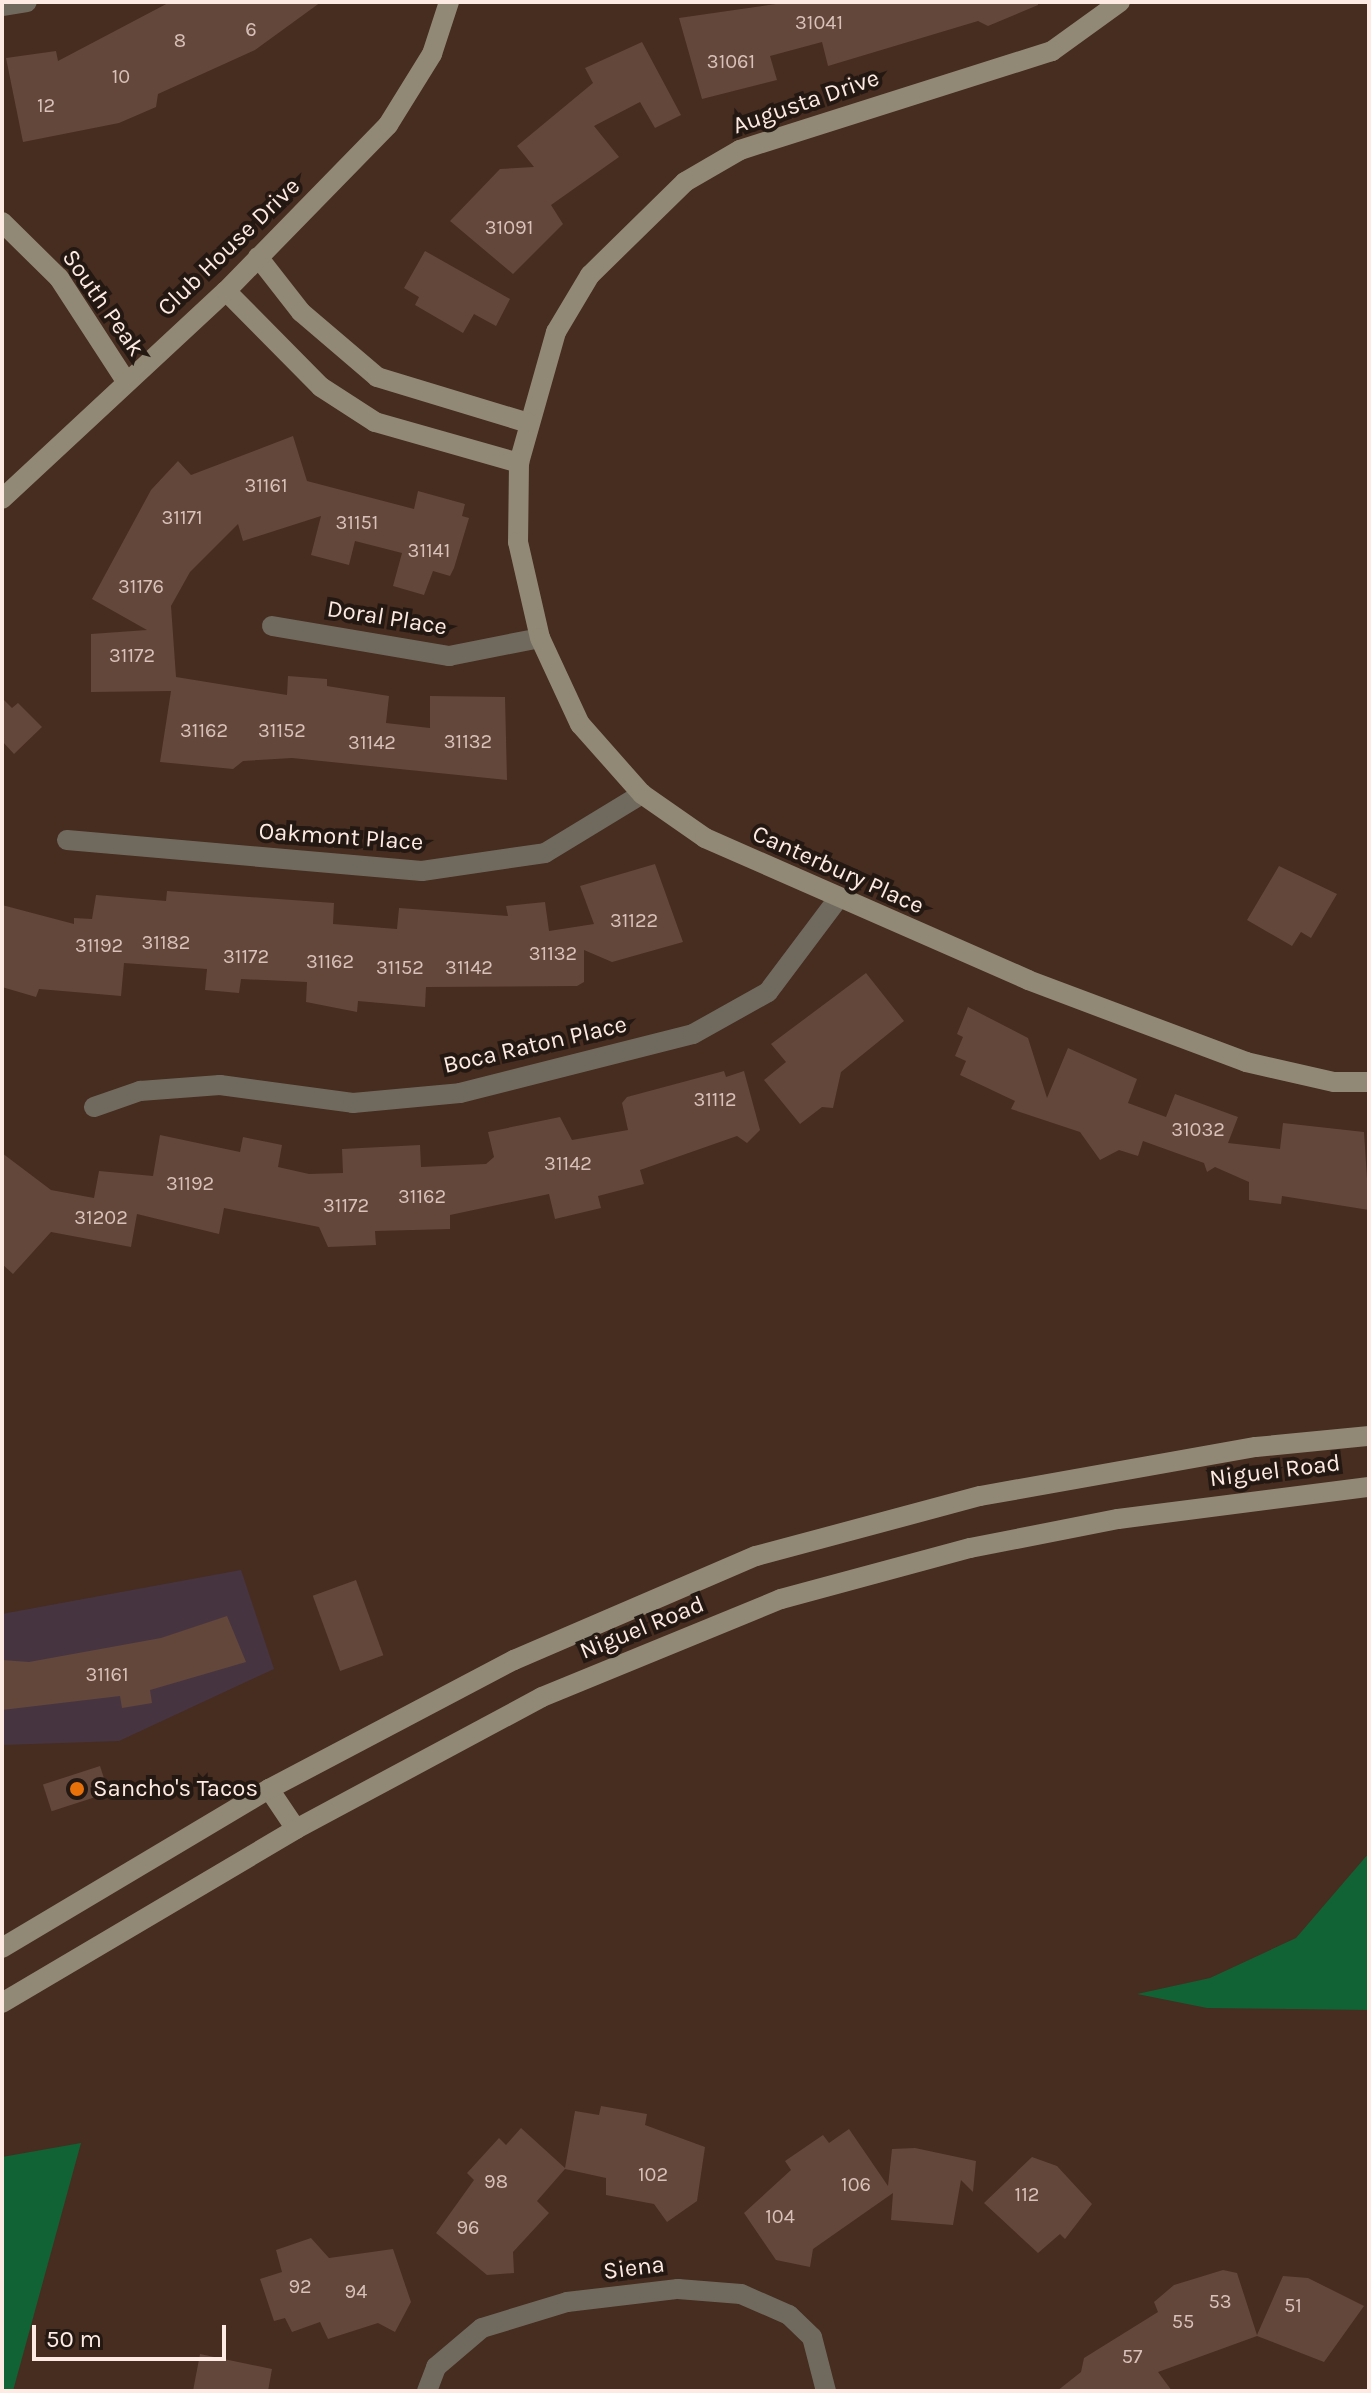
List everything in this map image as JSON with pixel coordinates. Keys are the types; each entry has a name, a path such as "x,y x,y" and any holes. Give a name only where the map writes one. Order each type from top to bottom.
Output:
{"street":[{"path":"2,6 27,2"},
{"name":"Club House Drive","path":"2,499 226,291 388,125 432,54 449,2"},
{"name":"Augusta Drive","path":"519,463 556,332 590,275 685,182 788,132 1052,51 1120,2"},
{"name":"South Peak","path":"2,222 59,278 126,381"},
{"path":"258,257 301,312 377,377 528,423"},
{"path":"226,291 321,387 375,422 519,463"},
{"name":"Canterbury Place","path":"519,463 518,542 540,638 580,724 642,794 705,838 837,900 1246,1062 1334,1082 1369,1082"},
{"name":"Doral Place","path":"272,626 449,656 540,638"},
{"name":"Oakmont Place","path":"67,840 422,871 545,853 642,794"},
{"name":"Boca Raton Place","path":"94,1107 140,1091 220,1085 353,1103 460,1093 693,1034 768,992 837,900"},
{"name":"Niguel Road","path":"2,1948 269,1789 514,1660 756,1556 980,1496 1256,1447 1369,1436"},
{"name":"Niguel Road","path":"2,2003 296,1829 542,1697 781,1599 1059,1531 1369,1487"},
{"path":"269,1789 296,1829"},
{"name":"Siena","path":"427,2391 436,2367 482,2328 567,2302 678,2289 741,2294 789,2315 812,2337 826,2391"}],"shaded area":[{"path":"241,1570 274,1669 119,1741 2,1745 2,1614"}],"green space":[{"path":"1369,1853 1369,2010 1207,2008 1137,1994 1210,1978 1296,1938"},
{"path":"81,2143 13,2391 2,2391 2,2157"}],"building":[{"path":"170,2 321,2 255,50 158,94 156,107 119,123 23,142 6,58 56,51 58,61"},
{"path":"790,2 1038,2 1038,5 988,26 978,21 828,66 822,42 770,56 777,80 702,99 679,18"},
{"path":"642,42 681,115 655,128 640,102 594,126 619,157 551,205 563,224 513,274 450,221 500,169 534,167 517,146 593,83 585,68"},
{"path":"425,251 510,299 496,326 474,314 463,333 415,305 419,297 404,288"},
{"path":"293,436 307,481 414,509 418,491 465,504 462,516 469,518 454,568 450,576 433,571 424,595 393,586 402,553 355,541 349,565 311,555 321,516 243,541 238,524 190,572 171,606 176,677 287,695 288,676 327,679 327,686 389,696 386,723 430,728 430,696 505,697 507,780 292,758 243,761 233,769 160,762 171,691 91,692 91,634 147,630 92,599 151,490 178,461 191,475"},
{"path":"2,698 12,708 18,703 42,727 14,754 2,741"},
{"path":"655,864 683,942 612,962 584,950 584,982 577,986 426,987 425,1007 358,1001 357,1012 306,1002 307,982 241,979 239,993 205,990 207,969 124,963 121,996 39,989 36,997 2,987 2,905 74,924 74,918 92,919 96,895 166,901 167,891 334,903 333,924 397,929 399,908 508,916 506,906 545,902 549,931 594,924 580,886"},
{"path":"1279,866 1337,894 1311,938 1301,932 1292,946 1247,920"},
{"path":"866,973 904,1021 841,1072 833,1108 822,1107 800,1124 764,1080 786,1062 771,1044"},
{"path":"968,1007 1028,1038 1047,1098 1068,1048 1137,1079 1128,1103 1166,1117 1175,1094 1238,1117 1228,1143 1280,1149 1283,1123 1364,1132 1369,1210 1282,1196 1281,1204 1249,1200 1249,1182 1215,1167 1207,1172 1204,1163 1143,1141 1138,1156 1119,1150 1100,1160 1080,1132 1011,1109 1015,1101 960,1075 966,1061 955,1056 963,1037 957,1034"},
{"path":"724,1071 726,1077 744,1071 760,1130 747,1143 737,1136 640,1170 644,1184 598,1196 601,1208 555,1219 549,1194 450,1215 450,1229 375,1231 376,1245 328,1247 319,1227 224,1208 219,1234 137,1214 131,1247 51,1232 13,1274 2,1264 2,1153 51,1190 94,1198 99,1171 153,1176 160,1135 240,1152 243,1137 282,1145 278,1167 309,1174 343,1173 342,1149 420,1145 421,1167 486,1164 494,1157 488,1132 560,1117 572,1140 628,1130 622,1103 627,1097"},
{"path":"356,1580 383,1655 340,1671 313,1596"},
{"path":"227,1616 246,1662 150,1690 152,1703 122,1708 120,1696 2,1710 2,1660 29,1662 161,1638"},
{"path":"100,1766 109,1793 52,1811 43,1785"},
{"path":"601,2106 647,2114 645,2125 705,2147 697,2201 667,2222 654,2204 606,2195 606,2178 565,2169 537,2201 549,2213 513,2252 514,2273 487,2275 436,2233 474,2180 467,2173 499,2138 506,2145 521,2128 565,2168 575,2111 599,2115"},
{"path":"849,2129 888,2186 892,2149 915,2148 976,2161 973,2192 961,2180 953,2225 891,2220 893,2193 813,2249 810,2267 776,2260 744,2213 791,2170 785,2161 823,2135 829,2143"},
{"path":"1032,2157 1057,2166 1092,2204 1065,2239 1060,2234 1038,2253 984,2203"},
{"path":"311,2238 329,2258 393,2249 411,2302 395,2332 378,2323 328,2339 320,2322 292,2332 285,2318 274,2321 260,2279 282,2272 276,2250"},
{"path":"1223,2270 1237,2273 1257,2335 1283,2276 1308,2278 1364,2306 1324,2362 1257,2336 1158,2372 1172,2391 1057,2391 1081,2372 1084,2358 1158,2312 1154,2302 1174,2285"},
{"path":"200,2354 272,2369 268,2391 193,2391"}],"place":[{"name":"Sancho's Tacos","path":"77,1789"}]}
